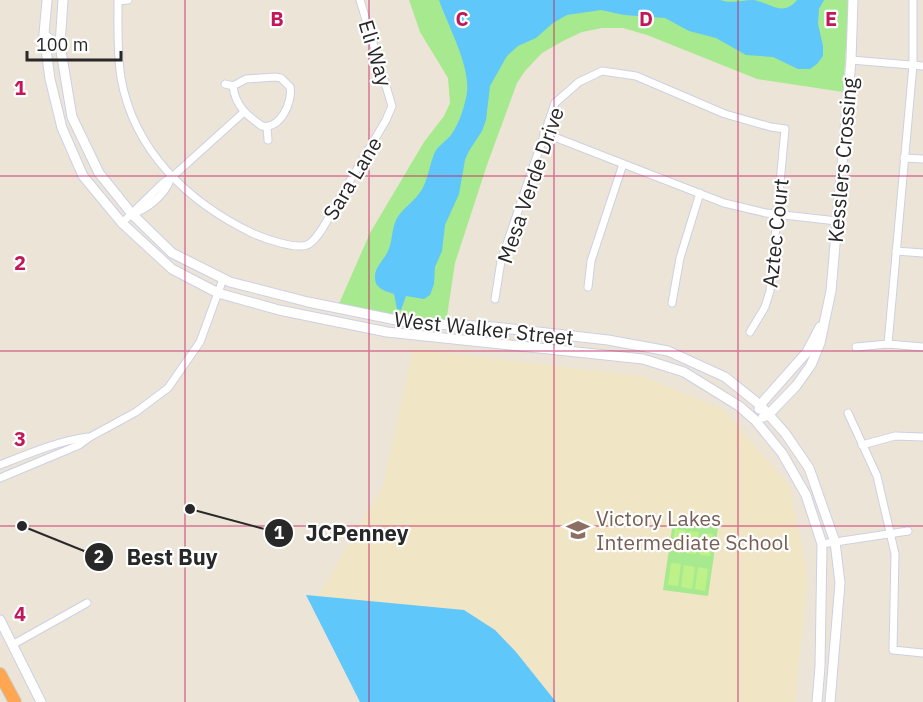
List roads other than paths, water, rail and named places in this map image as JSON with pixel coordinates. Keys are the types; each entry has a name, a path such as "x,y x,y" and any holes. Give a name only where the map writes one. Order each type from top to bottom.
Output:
{"highway":[{"path":"0,674 15,702"}],"street":[{"name":"West Walker Street","path":"47,0 44,34 50,79 62,128 83,176 122,223 172,269 218,293 279,310 410,336 643,359 684,372 739,406 755,420 782,453 806,495 822,544 820,667 817,702"},
{"name":"West Walker Street","path":"63,0 60,45 72,117 99,173 132,214 172,253 230,282 308,302 411,323 506,328 608,340 668,351 724,377 760,405 785,433 809,468 836,542 840,584 830,702"},
{"path":"128,0 118,1 118,51 123,85 130,112 151,151 171,178"},
{"name":"Eli Way","path":"360,0 392,106"},
{"name":"Kesslers Crossing","path":"755,420 768,415 796,386 811,365 820,343 831,291 851,60 853,0"},
{"path":"888,344 913,65 913,0"},
{"path":"44,34 60,45"},
{"path":"851,60 923,66"},
{"name":"Mesa Verde Drive","path":"495,299 501,261 555,103 579,82 602,71 636,76 725,114 785,129"},
{"path":"225,84 233,86 246,79 275,77 286,81 291,93 290,100 276,123 267,127 258,123 239,107 233,86"},
{"name":"Sara Lane","path":"171,178 231,223 265,238 296,246 306,246 328,218 392,106"},
{"path":"122,223 163,183 244,112"},
{"path":"267,127 268,140"},
{"name":"Aztec Court","path":"750,332 765,307 770,291 785,129"},
{"path":"544,134 724,203 777,215 837,221"},
{"path":"904,158 923,159"},
{"path":"588,287 591,261 623,164"},
{"path":"672,303 680,258 700,193"},
{"path":"896,251 923,253"},
{"path":"0,478 80,445 136,411 168,388 200,342 223,279"},
{"name":"Kesslers Crossing","path":"755,420 760,405 807,352 824,320"},
{"path":"856,347 888,344 923,347"},
{"path":"848,413 877,476 895,554 893,650 923,653"},
{"path":"862,446 895,436 923,437"},
{"path":"0,465 77,438 90,437"},
{"path":"822,544 908,531"},
{"path":"12,645 87,603"},
{"path":"0,620 40,702"}],"water":[{"path":"439,0 720,0 733,2 753,0 776,8 786,8 797,0 824,0 819,9 818,24 823,56 810,69 798,69 773,57 746,55 716,38 689,31 665,18 624,15 601,10 567,15 553,23 536,38 518,46 507,56 490,86 486,120 465,160 459,194 445,225 442,251 435,267 434,284 430,295 424,299 406,296 401,310 397,309 394,294 382,289 375,282 376,271 389,249 397,218 421,191 435,152 457,126 467,92 462,58"},
{"path":"306,595 464,610 495,630 516,652 556,702 360,702"}],"place":[{"name":"JCPenney","path":"190,509"},
{"name":"Best Buy","path":"22,526"},
{"name":"Victory Lakes Intermediate School","path":"578,530"}]}
